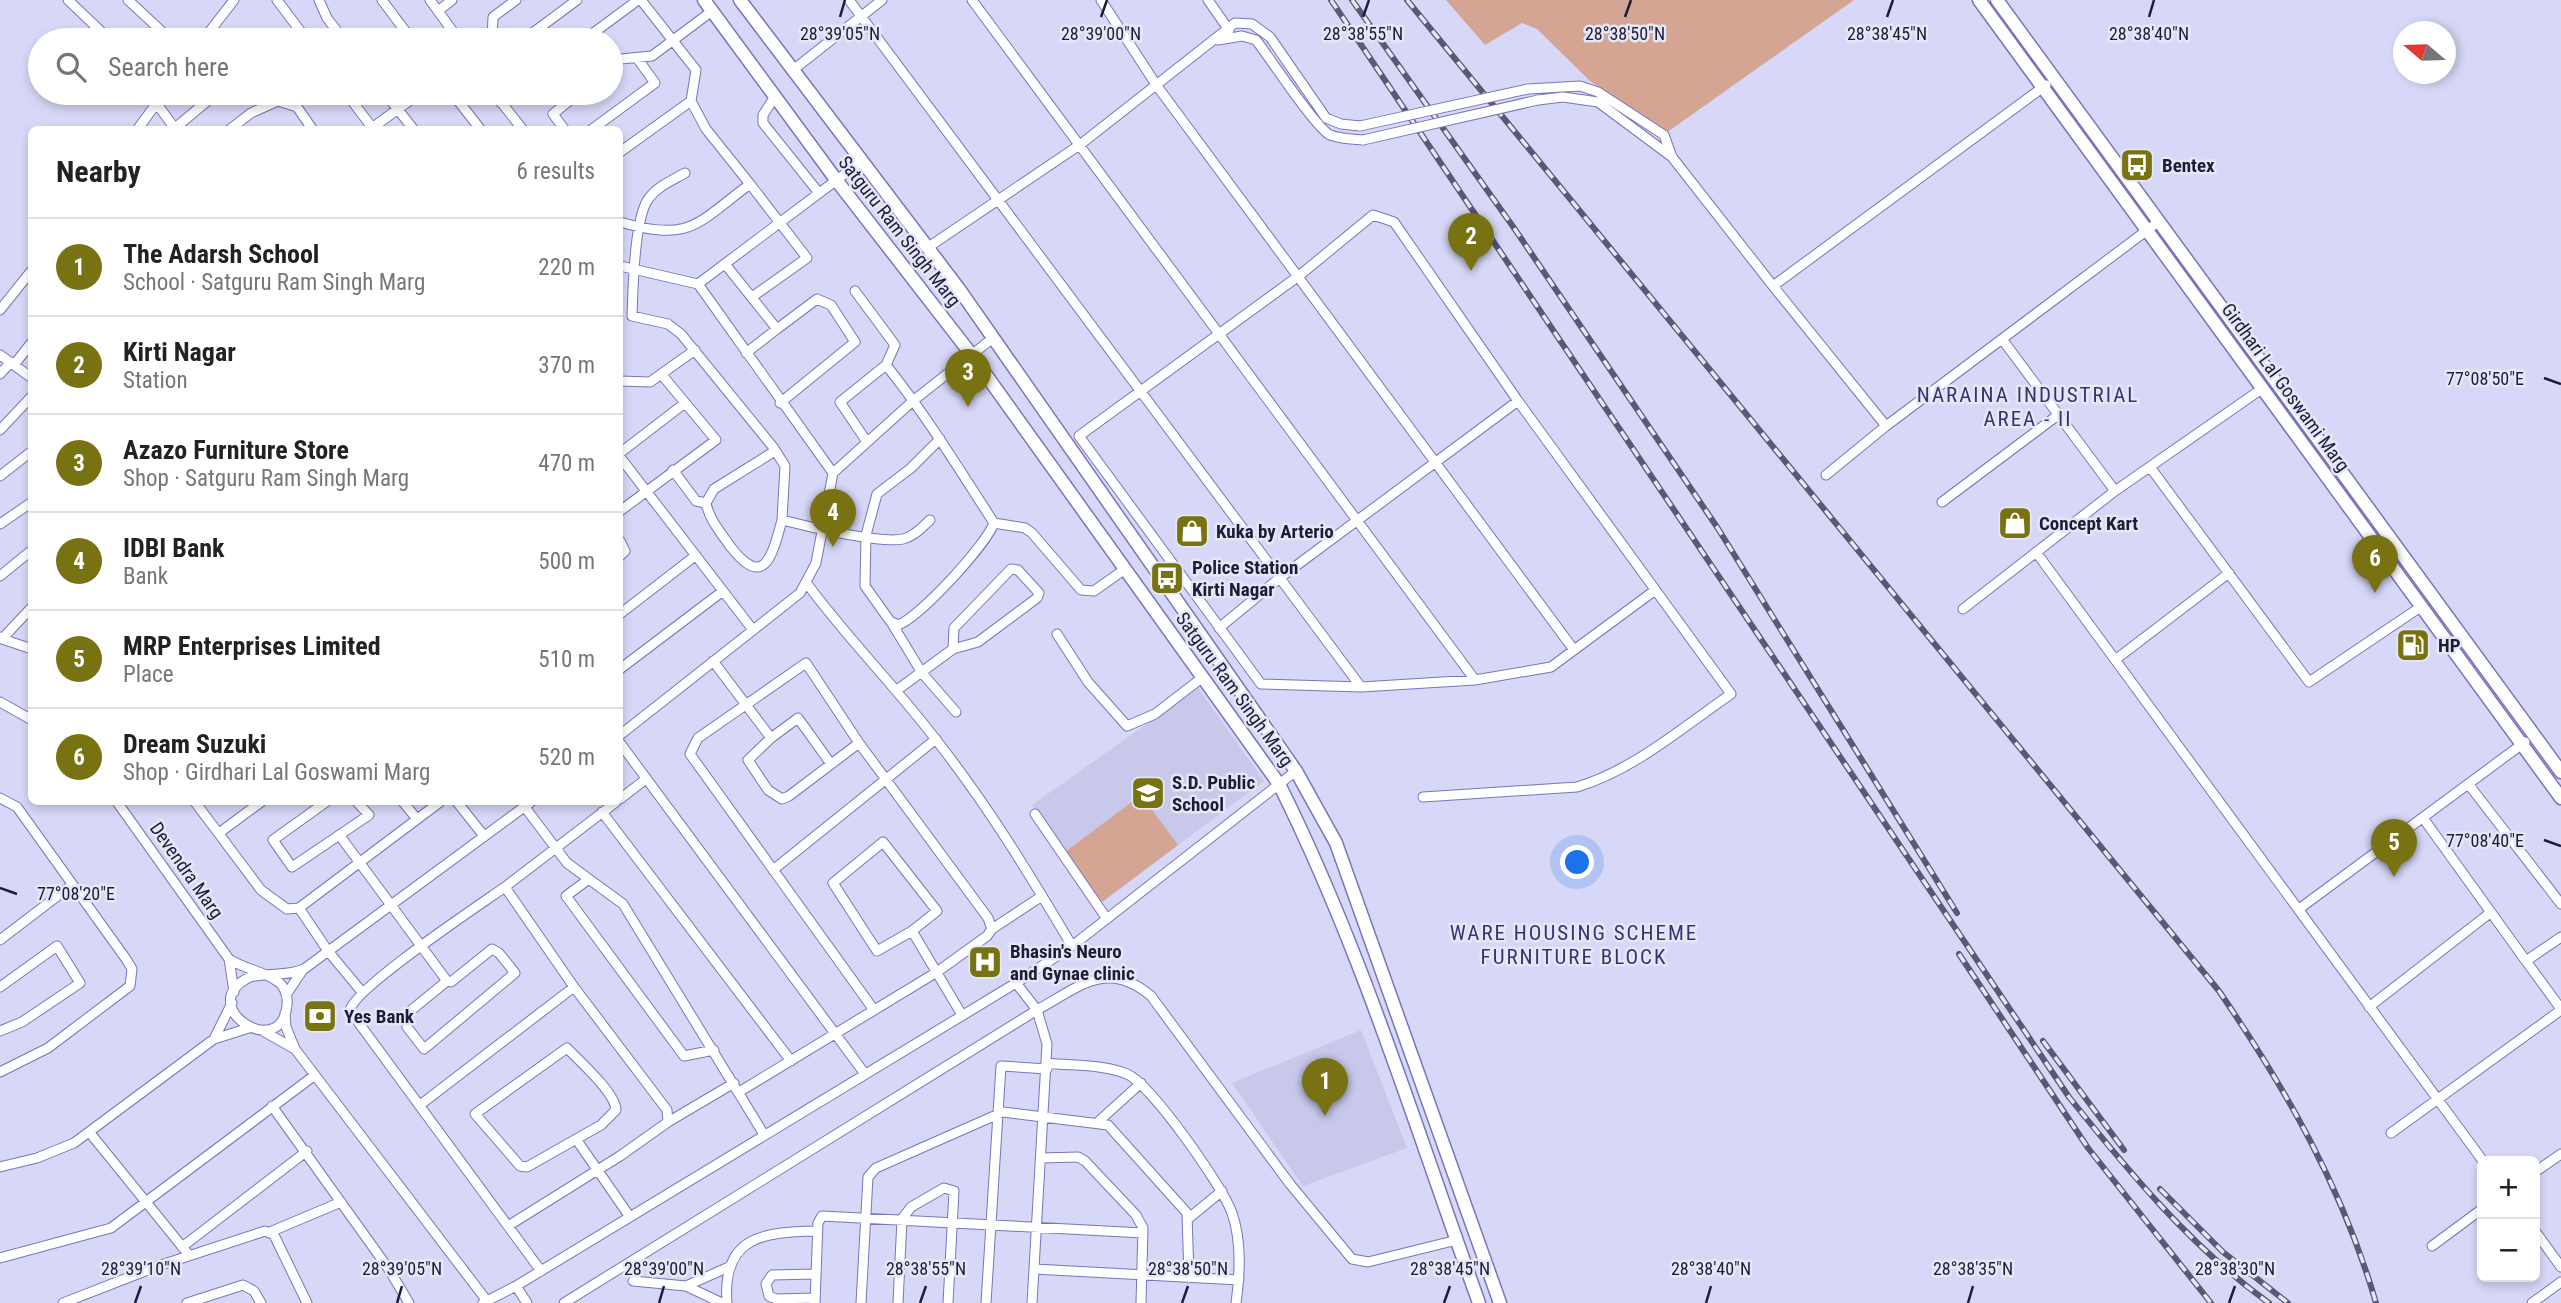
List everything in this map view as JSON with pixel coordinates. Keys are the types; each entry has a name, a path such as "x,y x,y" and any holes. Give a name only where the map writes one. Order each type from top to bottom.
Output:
{"main road":[{"name":"Satguru Ram Singh Marg","path":"704,0 774,98 971,354 1279,784 1314,854 1357,958 1479,1303"},
{"name":"Satguru Ram Singh Marg","path":"740,0 993,338 1296,771 1336,843 1500,1303"},
{"name":"Girdhari Lal Goswami Marg","path":"1979,0 2043,87 2153,226 2561,797"},
{"name":"Girdhari Lal Goswami Marg","path":"1997,0 2054,79 2263,388 2430,611 2534,735 2561,772"},
{"path":"2547,753 2561,761"}],"street":[{"path":"68,0 97,28"},
{"path":"128,0 159,28"},
{"path":"212,28 234,0"},
{"path":"277,0 298,28"},
{"path":"319,0 335,28"},
{"path":"382,0 403,28"},
{"path":"430,0 450,28"},
{"path":"438,11 452,0"},
{"path":"493,28 493,17 516,0"},
{"path":"539,28 577,0"},
{"path":"601,28 640,0 696,70 691,101 706,129 807,258 752,297"},
{"path":"849,0 1361,687"},
{"path":"793,69 882,0"},
{"path":"972,0 1475,680"},
{"path":"1101,0 1157,86 1300,275 1574,650"},
{"path":"1208,0 1235,37"},
{"path":"623,59 652,56 712,11"},
{"path":"928,248 1081,144 1218,40 1228,28 1244,23 1262,29 1326,118 1360,126 1528,89 1580,86 1598,92 1664,135 1672,156"},
{"path":"1218,40 1235,37 1256,40 1311,116 1327,133 1340,138 1363,139 1538,100 1577,98 1598,102 1672,156 1886,426"},
{"path":"596,126 655,83 637,58"},
{"path":"1773,286 2054,79"},
{"path":"774,98 763,115 763,123 819,193"},
{"path":"623,150 691,101"},
{"path":"140,126 156,105"},
{"path":"158,105 174,126"},
{"path":"179,126 203,105"},
{"path":"234,126 251,113 269,105"},
{"path":"291,105 297,107 310,126"},
{"path":"355,105 371,126"},
{"path":"395,105 411,126"},
{"path":"377,126 403,105"},
{"path":"461,105 478,126"},
{"path":"503,105 520,126"},
{"path":"562,126 553,114 564,105"},
{"path":"698,284 862,161"},
{"path":"632,316 633,270 645,204 651,194 685,173"},
{"path":"623,223 640,228 671,231 690,229 750,184"},
{"path":"1067,444 1300,275 1373,215 1394,222 1518,401 1731,694 1624,766 1597,781 1577,787 1423,797"},
{"path":"1826,475 1886,426 2153,226"},
{"path":"725,264 777,329"},
{"path":"623,266 698,284 780,403 833,473"},
{"path":"0,310 28,275"},
{"path":"855,292 895,345 886,365 840,402 867,442"},
{"path":"746,353 817,299 831,305 855,342 780,403"},
{"path":"623,314 668,324 681,334 785,466 782,520 769,560 760,568 755,569 744,563 713,521 706,503"},
{"path":"623,733 808,585 817,563 833,473 914,400 993,338"},
{"path":"2002,339 2115,491"},
{"path":"0,374 28,346"},
{"path":"623,381 641,383 662,375 695,351"},
{"path":"0,355 28,375"},
{"path":"886,365 914,400 994,523 1025,528 1032,533 1081,590 1094,591 1125,569"},
{"path":"623,508 716,440 662,375"},
{"path":"1963,608 2115,491 2263,388"},
{"path":"0,430 28,400"},
{"path":"1219,628 1281,577 1438,464 1518,401"},
{"path":"623,453 685,403"},
{"path":"1942,502 2058,415"},
{"path":"1079,436 1261,684 1361,687 1475,680 1551,667 1654,591"},
{"path":"940,439 911,468 877,494 866,535 863,582 922,673 956,712"},
{"path":"706,503 714,489 775,451"},
{"path":"0,476 28,455"},
{"path":"623,459 753,630"},
{"path":"2150,467 2309,682 2430,611"},
{"path":"673,470 696,501 706,503"},
{"path":"0,524 28,505"},
{"path":"782,520 823,530 904,539 915,534 930,520"},
{"path":"890,621 901,624 948,582 982,546 994,523"},
{"path":"2036,552 2479,1156"},
{"path":"0,576 28,553"},
{"path":"623,612 695,556"},
{"path":"897,690 953,649 978,642 1037,598 1039,593 1018,569 1011,569 954,628 953,649"},
{"path":"2115,660 2229,573"},
{"path":"808,585 838,625 897,690 995,817 1072,946"},
{"path":"623,667 723,591"},
{"path":"28,611 1,638 28,648"},
{"path":"1057,634 1088,682 1127,726 1155,713 1203,677"},
{"path":"713,661 771,738"},
{"path":"873,1010 690,754 698,738 806,663 859,743 988,918 992,929"},
{"path":"0,702 28,718"},
{"path":"831,764 798,718 748,760 768,790 778,798 789,796 859,743"},
{"path":"2298,909 2534,735"},
{"path":"773,870 936,739"},
{"path":"623,747 866,1074"},
{"path":"303,969 286,995 285,1013 295,1049 485,1302 541,1271 763,1133 1016,983 1072,946 1296,771"},
{"path":"623,796 646,779"},
{"path":"2469,785 2561,904"},
{"path":"0,798 17,807 132,969 130,986 48,1048 0,1072"},
{"name":"Devendra Marg","path":"119,805 229,959 263,975"},
{"path":"197,805 261,890 287,909 299,908 436,805"},
{"path":"219,833 257,805"},
{"path":"322,805 273,839 292,867 369,815 360,805"},
{"path":"405,805 417,819"},
{"path":"459,805 484,836"},
{"path":"214,1039 245,979 263,975 284,976 303,969 526,805"},
{"path":"528,805 567,863 623,904 763,1133"},
{"path":"541,1271 350,1011 351,1002 421,946 505,887 611,805"},
{"path":"602,812 790,1061"},
{"path":"1035,814 1107,919"},
{"path":"2391,1133 2561,1009 2423,818"},
{"path":"340,836 447,981"},
{"path":"883,842 937,911 912,931 877,951 833,883 883,842"},
{"path":"589,879 566,897 684,1056 714,1050"},
{"path":"0,940 72,886"},
{"path":"505,887 574,987 667,1110 668,1122"},
{"path":"739,1092 937,972 987,936 992,929 1042,896"},
{"path":"299,908 328,951 362,992"},
{"path":"2369,1007 2490,913"},
{"path":"912,931 962,1015"},
{"path":"2526,961 2561,937"},
{"path":"0,987 57,946 80,983 22,1022 0,1031"},
{"path":"492,949 499,953 515,973 424,1049 407,1027 409,1012 447,981 451,982 492,949"},
{"name":"Devendra Marg","path":"229,959 233,998"},
{"path":"263,975 278,981 286,995"},
{"path":"564,1303 1037,1010 1091,980 1117,977 1130,980 1151,996 1290,1184 1352,1259 1368,1262 1457,1240"},
{"path":"1016,983 1037,1010 1046,1033 1047,1066 1032,1303"},
{"path":"420,1105 574,987"},
{"path":"233,998 237,1018 249,1028"},
{"path":"261,1030 276,1025 285,1013"},
{"path":"0,1167 58,1151 90,1133 214,1039 249,1028 261,1030 295,1049"},
{"path":"567,1048 616,1104 616,1110 609,1118 576,1139 527,1167 520,1166 474,1114 567,1048"},
{"path":"986,1303 1002,1066 1115,1070 1126,1073 1141,1083 1222,1191 1237,1233 1240,1280 1236,1303"},
{"path":"0,1258 111,1228 315,1075"},
{"path":"508,1226 668,1122 734,1083"},
{"path":"1099,1121 1141,1083"},
{"path":"272,1106 307,1151 409,1303"},
{"path":"861,1303 868,1177 876,1168 998,1114 1099,1121 1115,1132 1189,1218 1189,1278"},
{"path":"90,1133 189,1255"},
{"path":"576,1139 630,1217"},
{"path":"182,1247 307,1151"},
{"path":"2540,1169 2561,1154"},
{"path":"1041,1158 1077,1157 1085,1161 1136,1215 1143,1233 1141,1303"},
{"path":"898,1303 902,1219 911,1207 944,1188 954,1191 948,1303"},
{"path":"1189,1218 1222,1191"},
{"path":"62,1303 189,1255 265,1231 270,1232 341,1202"},
{"path":"2431,1246 2477,1213"},
{"path":"816,1274 772,1275 766,1284 769,1296 776,1299 815,1301 816,1274 817,1231 822,1216 1037,1225 1143,1233"},
{"path":"633,1281 686,1286 724,1303 731,1266 744,1244 760,1235 817,1231"},
{"path":"270,1232 307,1303"},
{"path":"2540,1238 2561,1267"},
{"path":"686,1286 731,1266"},
{"path":"1034,1269 1240,1280"},
{"path":"2532,1303 2561,1282"},
{"path":"187,1303 243,1285 254,1291 261,1303"},
{"path":"516,1286 527,1303"}],"shaded area":[{"path":"1446,0 1854,0 1666,133 1590,81 1537,29 1522,23 1485,45"},
{"name":"S.D. Public School","path":"1198,688 1264,781 1102,902 1032,805"},
{"path":"1141,795 1178,845 1102,902 1065,852"},
{"path":"1361,1030 1407,1148 1303,1186 1232,1083"}],"railway":[{"path":"1331,0 2069,1097 2138,1180 2187,1233 2213,1258 2269,1303"},
{"path":"1352,0 1514,228 1717,527 1957,913"},
{"path":"1407,0 2219,991 2267,1065 2310,1141 2347,1220 2376,1303"},
{"path":"1959,954 2088,1148 2211,1303"},
{"path":"2043,1041 2124,1150"},
{"path":"2160,1189 2223,1252 2288,1303"}],"place":[{"name":"Bentex","path":"2137,165"},
{"name":"Kirti Nagar","path":"1471,271"},
{"name":"Azazo Furniture Store","path":"968,407"},
{"name":"Concept Kart","path":"2015,523"},
{"name":"Kuka by Arterio","path":"1192,531"},
{"name":"IDBI Bank","path":"833,547"},
{"name":"Police Station Kirti Nagar","path":"1167,578"},
{"name":"Dream Suzuki","path":"2375,593"},
{"name":"HP","path":"2413,645"},
{"name":"S.D. Public School","path":"1148,793"},
{"name":"MRP Enterprises Limited","path":"2394,877"},
{"name":"Bhasin's Neuro and Gynae clinic","path":"985,962"},
{"name":"Yes Bank","path":"320,1016"},
{"name":"The Adarsh School","path":"1325,1116"}],"district":[{"name":"NARAINA INDUSTRIAL AREA - II","path":"2028,407"},
{"name":"WARE HOUSING SCHEME FURNITURE BLOCK","path":"1574,945"}]}
